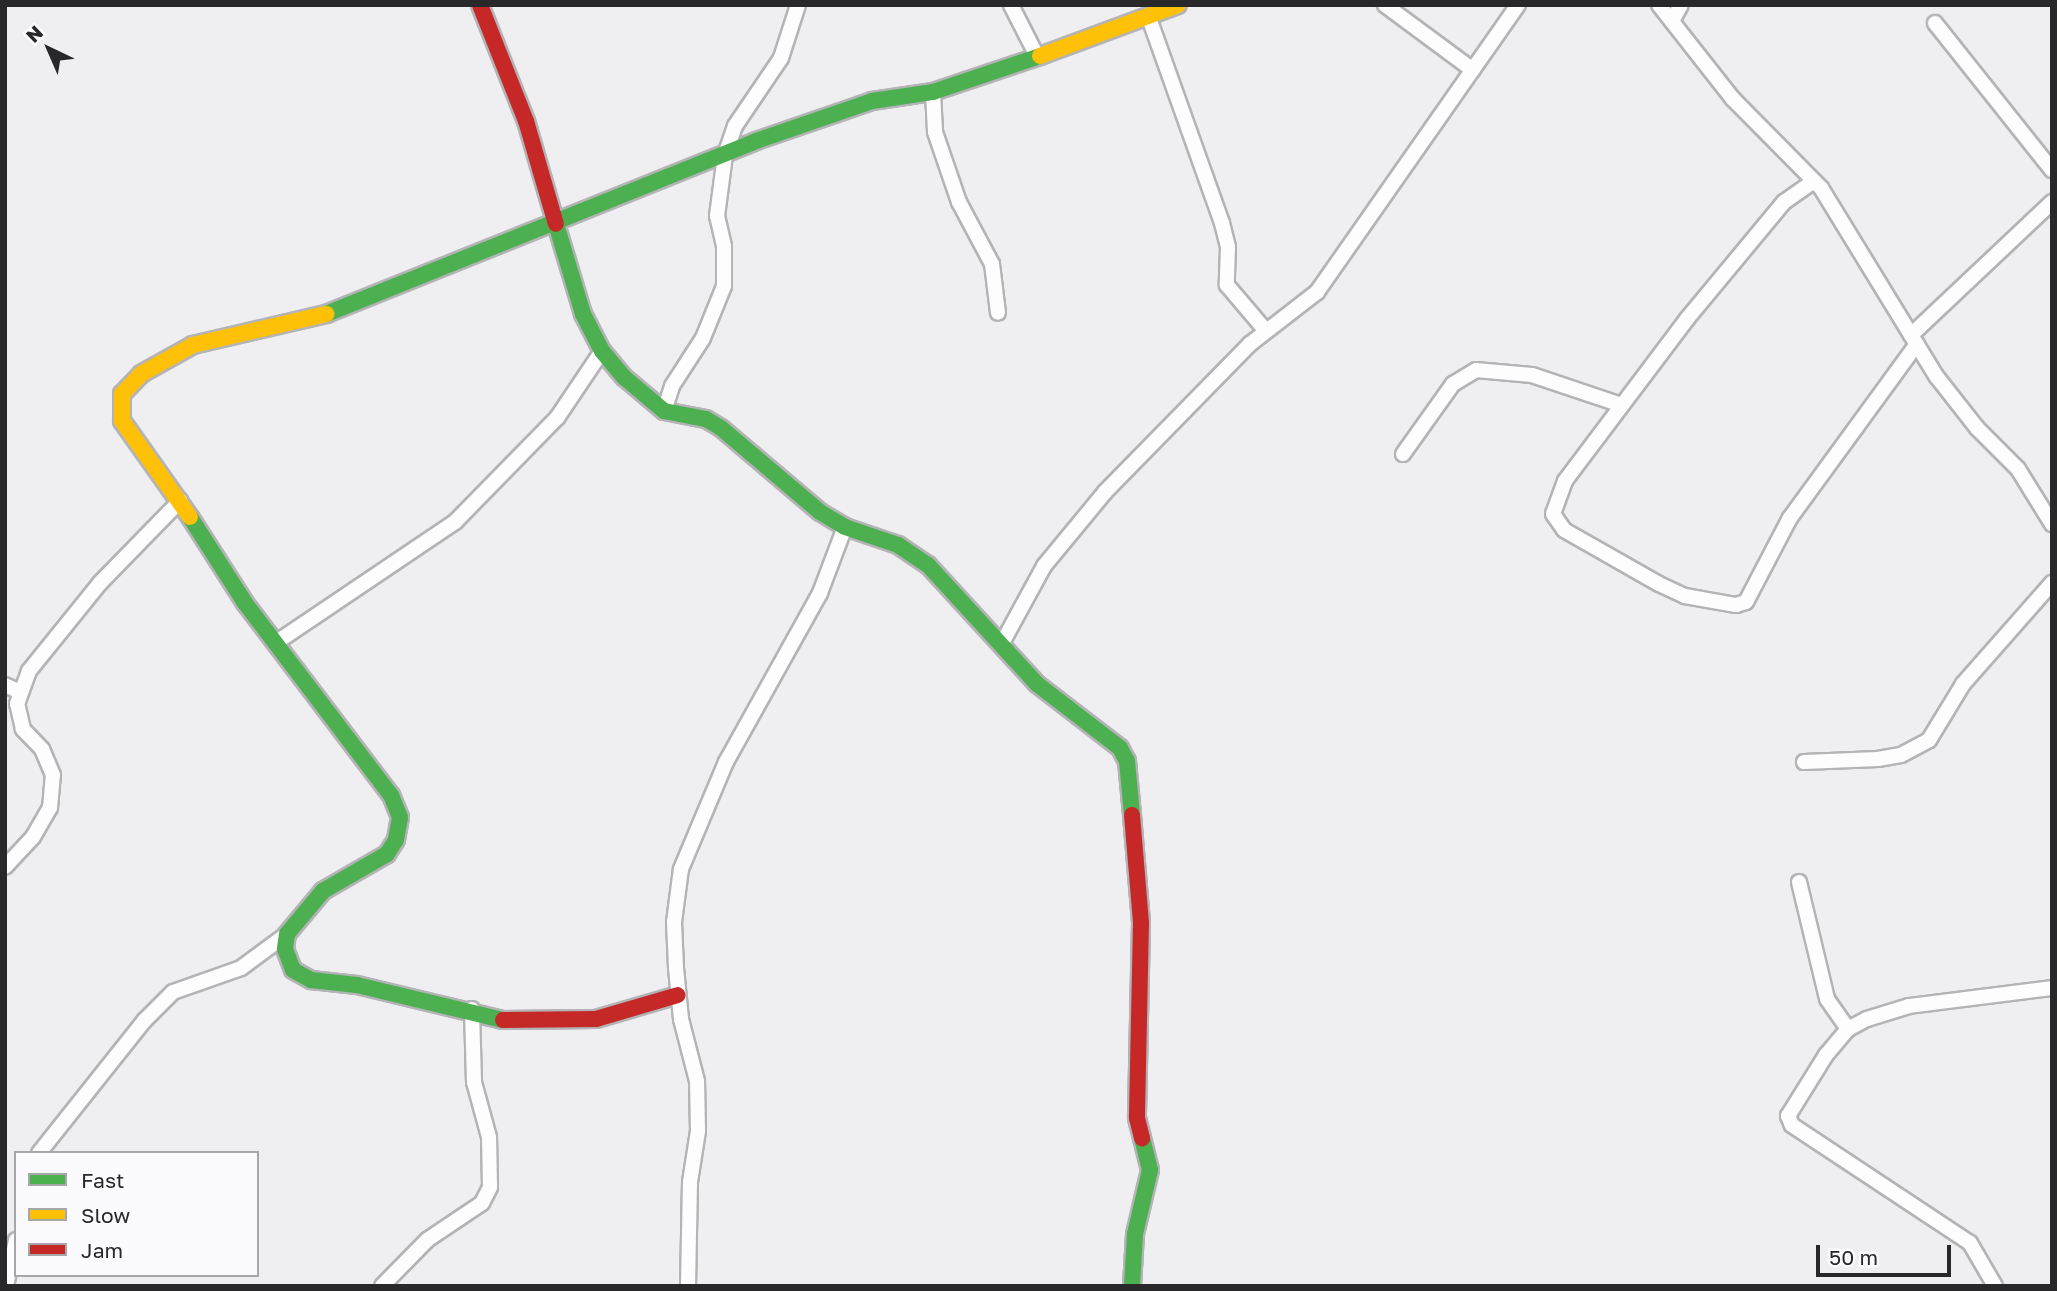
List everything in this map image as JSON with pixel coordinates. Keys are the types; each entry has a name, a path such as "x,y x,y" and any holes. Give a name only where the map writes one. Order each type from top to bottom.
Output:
{"street":[{"path":"480,5 526,121 583,314 602,351 625,378 664,411 706,419 721,428 820,512 845,527 898,545 928,565 1037,684 1120,748 1132,782 1142,923 1137,1118 1150,1170 1135,1234 1132,1286"},
{"path":"664,411 672,386 703,338 723,286 724,246 717,216 725,155 735,126 781,58 798,5"},
{"path":"1011,5 1038,58"},
{"path":"41,1151 144,1021 173,992 241,968 287,934 323,891 387,855 396,840 400,817 391,794 245,603 180,501 122,421 119,408 122,394 141,374 194,345 344,310 450,264 556,226 725,155 872,101 933,92 1038,58 1178,5"},
{"path":"1385,5 1474,70"},
{"path":"1001,645 1044,566 1105,492 1266,331 1317,292 1406,160 1474,70 1518,5"},
{"path":"1659,5 1733,99 1814,181 1914,339 1977,428 2018,469 2052,524"},
{"path":"1672,21 1681,5"},
{"path":"1149,18 1214,197 1228,247 1227,285 1266,331"},
{"path":"1935,23 2052,170"},
{"path":"933,92 934,132 959,202 992,264 998,313"},
{"path":"1814,181 1795,192 1770,217 1621,405 1565,481 1552,514 1564,530 1685,596 1736,605 1746,602 1790,518 1914,339 2052,202"},
{"path":"277,642 455,522 557,418 602,351"},
{"path":"1403,454 1453,384 1476,370 1532,375 1621,405"},
{"path":"5,867 33,837 50,808 53,775 42,748 23,729 20,692 43,649 100,583 180,501"},
{"path":"688,1286 697,1081 678,995 674,922 681,869 726,762 820,593 845,527"},
{"path":"1804,762 1878,759 1901,755 1930,740 1963,684 2052,583"},
{"path":"5,685 20,692"},
{"path":"1799,882 1827,999 1848,1029"},
{"path":"287,934 289,964 301,976 472,1009 517,1023 596,1019 678,995"},
{"path":"1995,1286 1970,1243 1792,1125 1788,1115 1792,1104 1848,1029 1909,1006 2052,988"},
{"path":"383,1286 427,1240 482,1203 490,1187 489,1137 474,1082 472,1009"},
{"path":"5,1286 14,1248"}],"traffic: fast":[{"path":"326,314 756,141 872,101 933,92 1040,56"},
{"path":"556,224 583,314 602,351 625,378 664,411 706,419 721,428 820,512 845,527 898,545 928,565 1037,684 1120,748 1127,761 1132,815"},
{"path":"190,517 245,603 391,795 400,817 396,840 387,854 323,891 287,934 285,949 293,970 311,980 357,985 503,1020"},
{"path":"1132,1286 1135,1234 1150,1170 1142,1138"}],"traffic: slow":[{"path":"1040,56 1178,5"},
{"path":"190,517 122,421 122,394 141,374 193,345 326,314"}],"traffic: jam":[{"path":"480,5 526,121 556,224"},
{"path":"1132,815 1141,923 1137,1118 1142,1138"},
{"path":"503,1020 596,1019 678,995"}]}
